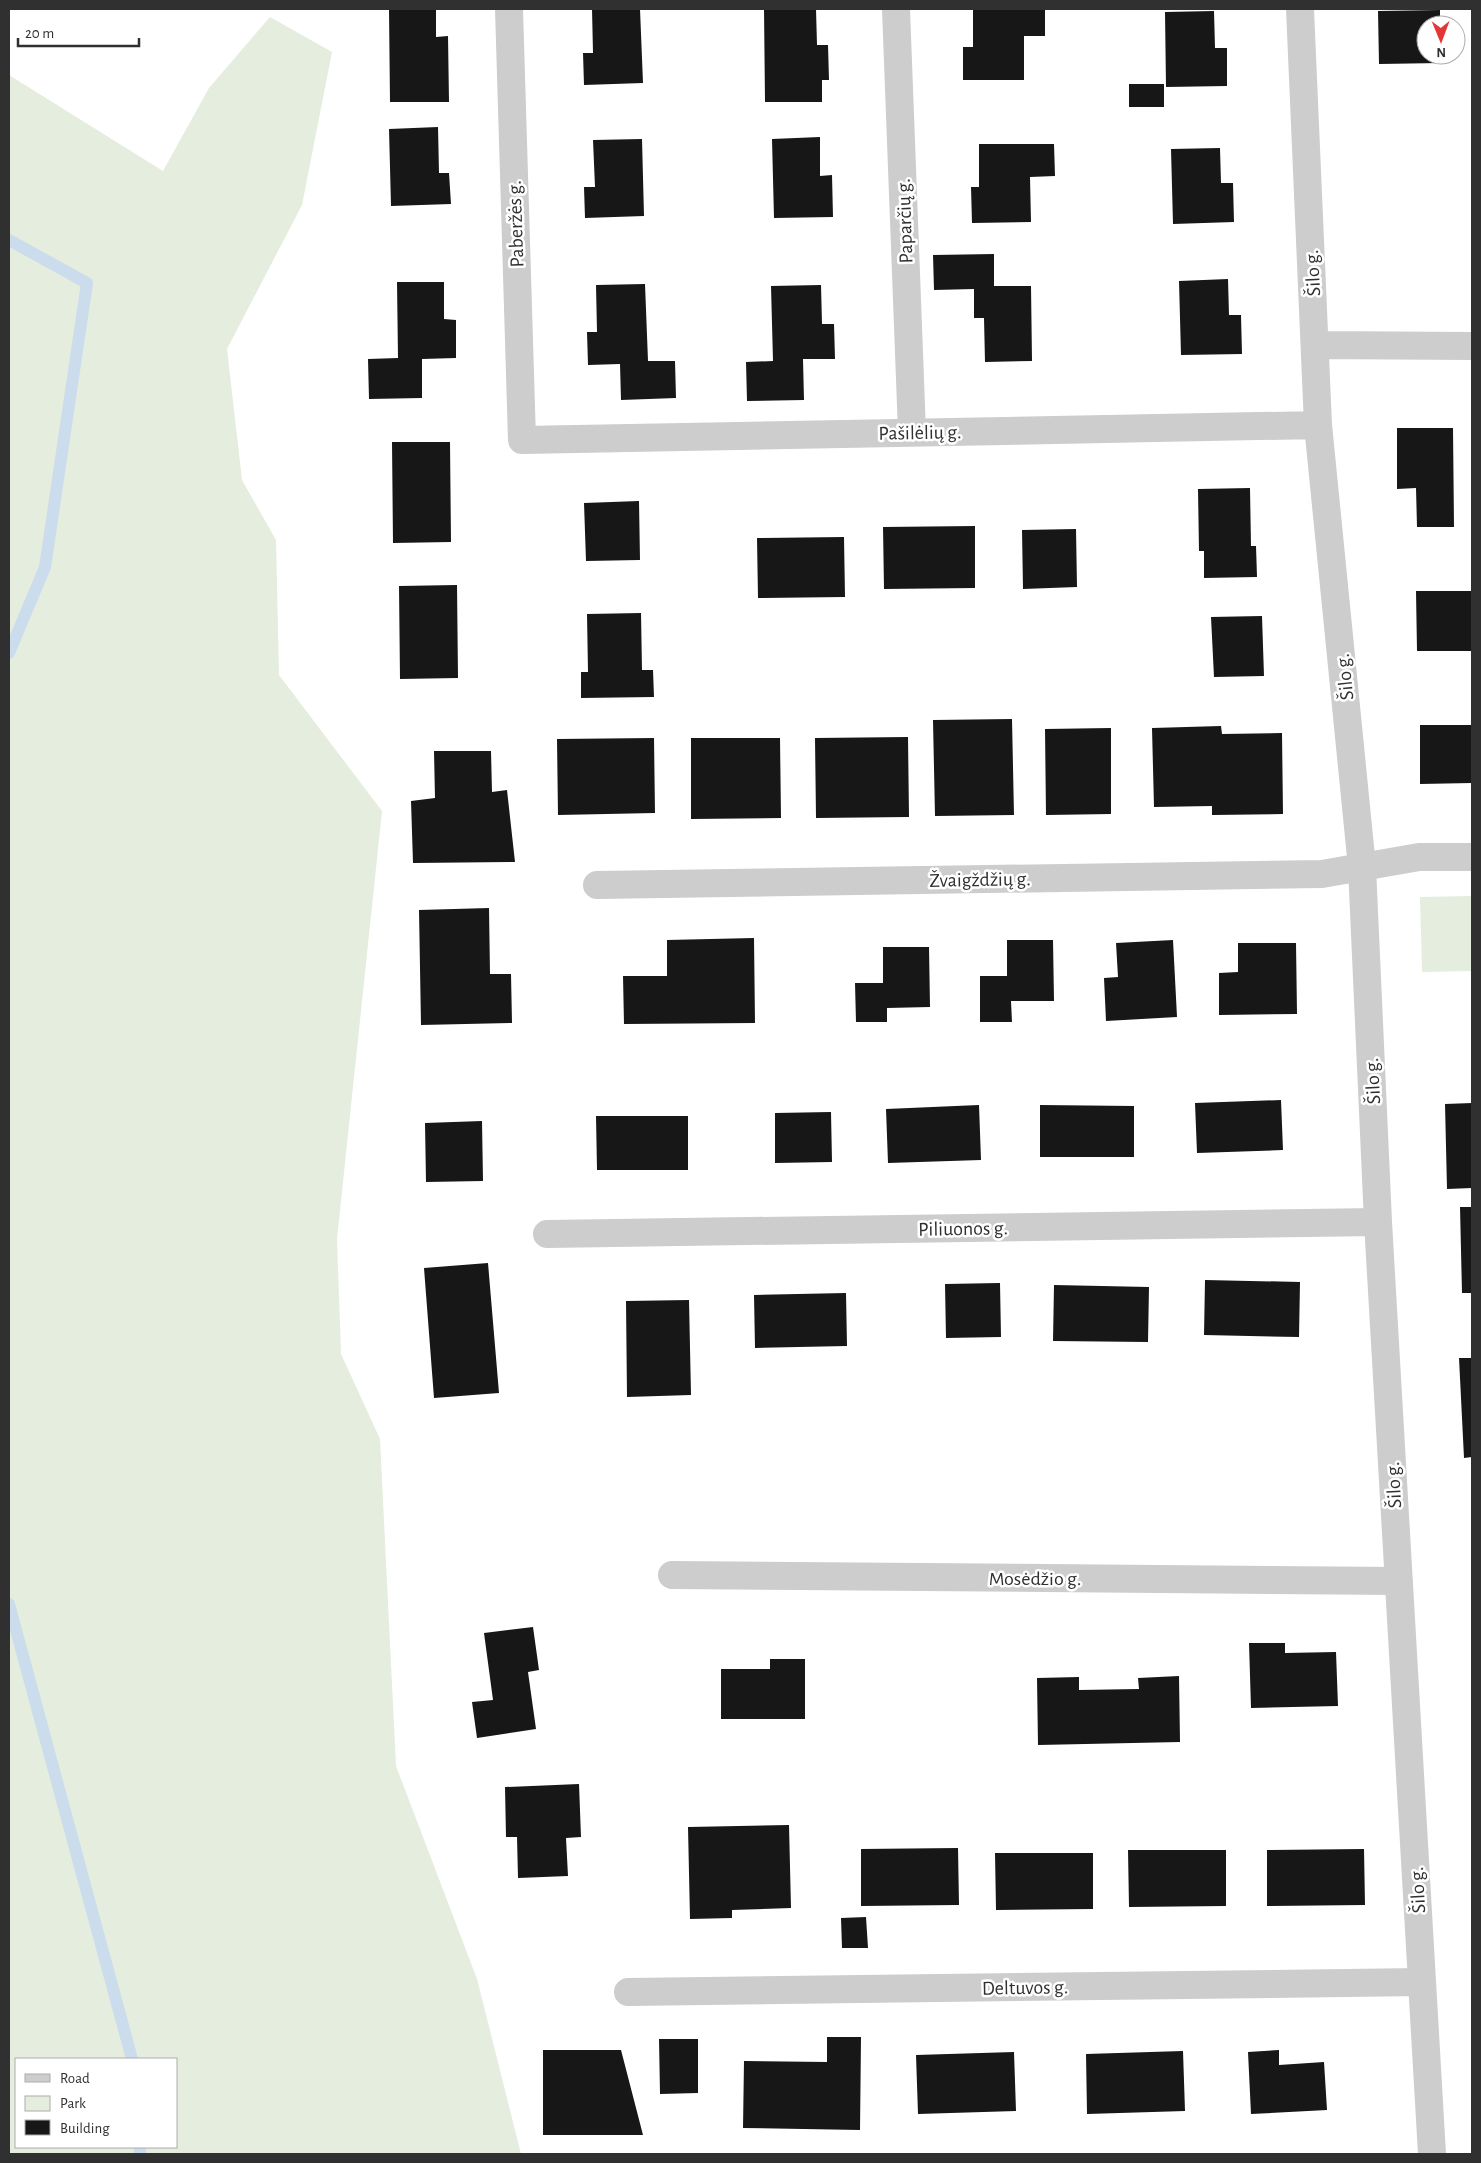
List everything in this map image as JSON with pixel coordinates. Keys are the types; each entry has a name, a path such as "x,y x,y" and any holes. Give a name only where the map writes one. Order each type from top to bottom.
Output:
{"street":[{"name":"Paberžės g.","path":"509,9 522,440"},
{"name":"Paparčių g.","path":"896,9 912,432"},
{"name":"Šilo g.","path":"1300,9 1318,424 1362,867 1378,1222 1432,2154"},
{"path":"1315,345 1472,346"},
{"name":"Pašilėlių g.","path":"522,440 1318,424"},
{"name":"Žvaigždžių g.","path":"597,885 1322,874 1419,857 1472,857"},
{"name":"Piliuonos g.","path":"548,1234 1378,1222"},
{"name":"Mosėdžio g.","path":"672,1575 1398,1582"},
{"name":"Deltuvos g.","path":"628,1992 1422,1982"}],"green space":[{"path":"270,17 332,52 302,205 227,349 242,480 276,540 279,675 382,811 337,1239 341,1354 380,1439 396,1766 477,1979 521,2154 9,2154 9,75 163,171 209,88"},
{"path":"1472,896 1472,971 1422,972 1420,897"}],"building":[{"path":"389,9 436,9 436,37 448,36 449,102 390,102"},
{"path":"592,9 640,9 643,83 584,85 583,53 593,53"},
{"path":"764,9 816,9 817,45 828,45 829,80 822,80 822,102 765,102"},
{"path":"973,9 1045,9 1045,36 1024,36 1024,80 963,80 963,47 973,47"},
{"path":"1440,10 1440,15 1416,15 1416,63 1379,64 1378,11"},
{"path":"1214,11 1215,48 1227,48 1227,86 1166,87 1165,12"},
{"path":"1129,84 1164,84 1164,107 1129,107"},
{"path":"438,127 439,173 449,173 451,204 391,206 389,129"},
{"path":"820,137 820,176 832,175 833,217 774,218 772,139"},
{"path":"642,139 644,216 585,218 584,187 595,187 593,140"},
{"path":"979,144 1054,144 1055,176 1030,177 1031,222 972,223 971,187 979,187"},
{"path":"1220,148 1221,183 1233,183 1234,222 1173,224 1171,149"},
{"path":"994,254 994,286 1031,286 1032,361 985,362 984,318 974,318 974,289 934,290 933,255"},
{"path":"1228,279 1229,315 1241,315 1242,354 1181,355 1179,281"},
{"path":"397,282 444,282 444,319 456,320 456,358 422,359 422,398 369,399 368,359 398,358"},
{"path":"645,284 648,361 675,361 676,398 621,400 620,364 588,365 587,332 597,332 596,285"},
{"path":"821,285 822,324 834,324 835,359 803,359 804,400 747,401 746,362 773,361 771,286"},
{"path":"1397,428 1453,428 1454,527 1417,527 1416,488 1397,489"},
{"path":"392,442 450,442 451,542 393,543"},
{"path":"1250,488 1251,546 1256,546 1257,577 1204,578 1204,551 1199,551 1198,489"},
{"path":"639,501 640,560 586,561 584,503"},
{"path":"975,526 975,588 884,589 883,527"},
{"path":"1076,529 1077,587 1023,589 1022,530"},
{"path":"844,537 845,597 758,598 757,538"},
{"path":"457,585 458,678 400,679 399,586"},
{"path":"1416,591 1472,591 1472,651 1417,651"},
{"path":"641,613 642,670 653,670 654,697 581,698 581,672 588,672 587,614"},
{"path":"1262,616 1264,676 1214,677 1211,617"},
{"path":"1012,719 1014,815 935,816 933,720"},
{"path":"1420,725 1472,725 1472,783 1420,784"},
{"path":"1221,726 1222,734 1282,733 1283,814 1212,815 1212,806 1154,807 1152,728"},
{"path":"1111,728 1111,814 1046,815 1045,729"},
{"path":"908,737 909,817 816,818 815,738"},
{"path":"654,738 655,813 558,815 557,739"},
{"path":"691,738 780,738 781,818 691,819"},
{"path":"434,751 491,751 492,792 507,790 515,862 413,863 411,801 435,798"},
{"path":"489,908 490,974 511,974 512,1023 421,1025 419,910"},
{"path":"754,938 755,1023 624,1024 623,976 667,976 667,940"},
{"path":"1007,940 1053,940 1054,1001 1011,1001 1012,1022 980,1022 980,976 1007,976"},
{"path":"1173,940 1177,1017 1106,1021 1104,978 1118,977 1116,943"},
{"path":"1238,943 1296,943 1297,1014 1219,1015 1219,973 1238,972"},
{"path":"883,947 929,947 930,1007 887,1008 887,1022 856,1022 855,983 883,983"},
{"path":"1281,1100 1283,1150 1197,1153 1195,1103"},
{"path":"1472,1103 1472,1188 1447,1189 1445,1104"},
{"path":"979,1105 981,1160 888,1163 886,1109"},
{"path":"1040,1105 1134,1106 1134,1157 1040,1157"},
{"path":"831,1112 832,1162 775,1163 775,1113"},
{"path":"596,1116 688,1116 688,1170 597,1170"},
{"path":"482,1121 483,1181 426,1182 425,1123"},
{"path":"1460,1207 1472,1207 1472,1293 1462,1293"},
{"path":"488,1263 499,1393 434,1398 424,1268"},
{"path":"1205,1280 1300,1282 1299,1337 1204,1335"},
{"path":"1000,1283 1001,1337 946,1338 945,1284"},
{"path":"1054,1285 1149,1287 1148,1342 1053,1341"},
{"path":"846,1293 847,1346 755,1348 754,1295"},
{"path":"689,1300 691,1395 627,1397 626,1301"},
{"path":"1459,1358 1472,1358 1472,1457 1464,1458"},
{"path":"533,1627 539,1670 528,1672 536,1729 477,1738 472,1702 493,1700 484,1633"},
{"path":"1249,1643 1285,1643 1285,1653 1336,1652 1338,1706 1251,1708"},
{"path":"770,1659 805,1659 805,1719 721,1719 721,1669 770,1669"},
{"path":"1179,1676 1180,1742 1038,1745 1037,1678 1079,1677 1079,1690 1139,1689 1138,1678"},
{"path":"579,1784 581,1837 566,1838 568,1876 518,1878 517,1837 506,1837 505,1787"},
{"path":"789,1825 791,1908 732,1910 732,1918 690,1919 688,1827"},
{"path":"958,1848 959,1905 861,1906 861,1849"},
{"path":"1364,1849 1365,1905 1267,1906 1267,1850"},
{"path":"1128,1850 1226,1850 1226,1906 1129,1907"},
{"path":"995,1853 1093,1853 1093,1909 996,1910"},
{"path":"866,1917 868,1948 842,1948 841,1918"},
{"path":"827,2037 861,2037 860,2130 743,2128 744,2061 827,2062"},
{"path":"659,2039 698,2039 698,2093 660,2094"},
{"path":"543,2050 621,2050 643,2135 543,2135"},
{"path":"1279,2050 1279,2065 1324,2062 1327,2110 1251,2114 1248,2052"},
{"path":"1183,2051 1185,2111 1087,2114 1086,2054"},
{"path":"1014,2052 1016,2111 918,2114 916,2055"}],"waterway":[{"path":"9,240 87,283 45,567 9,653"},
{"path":"9,1604 132,2058"},
{"path":"140,2148 140,2154"}]}
